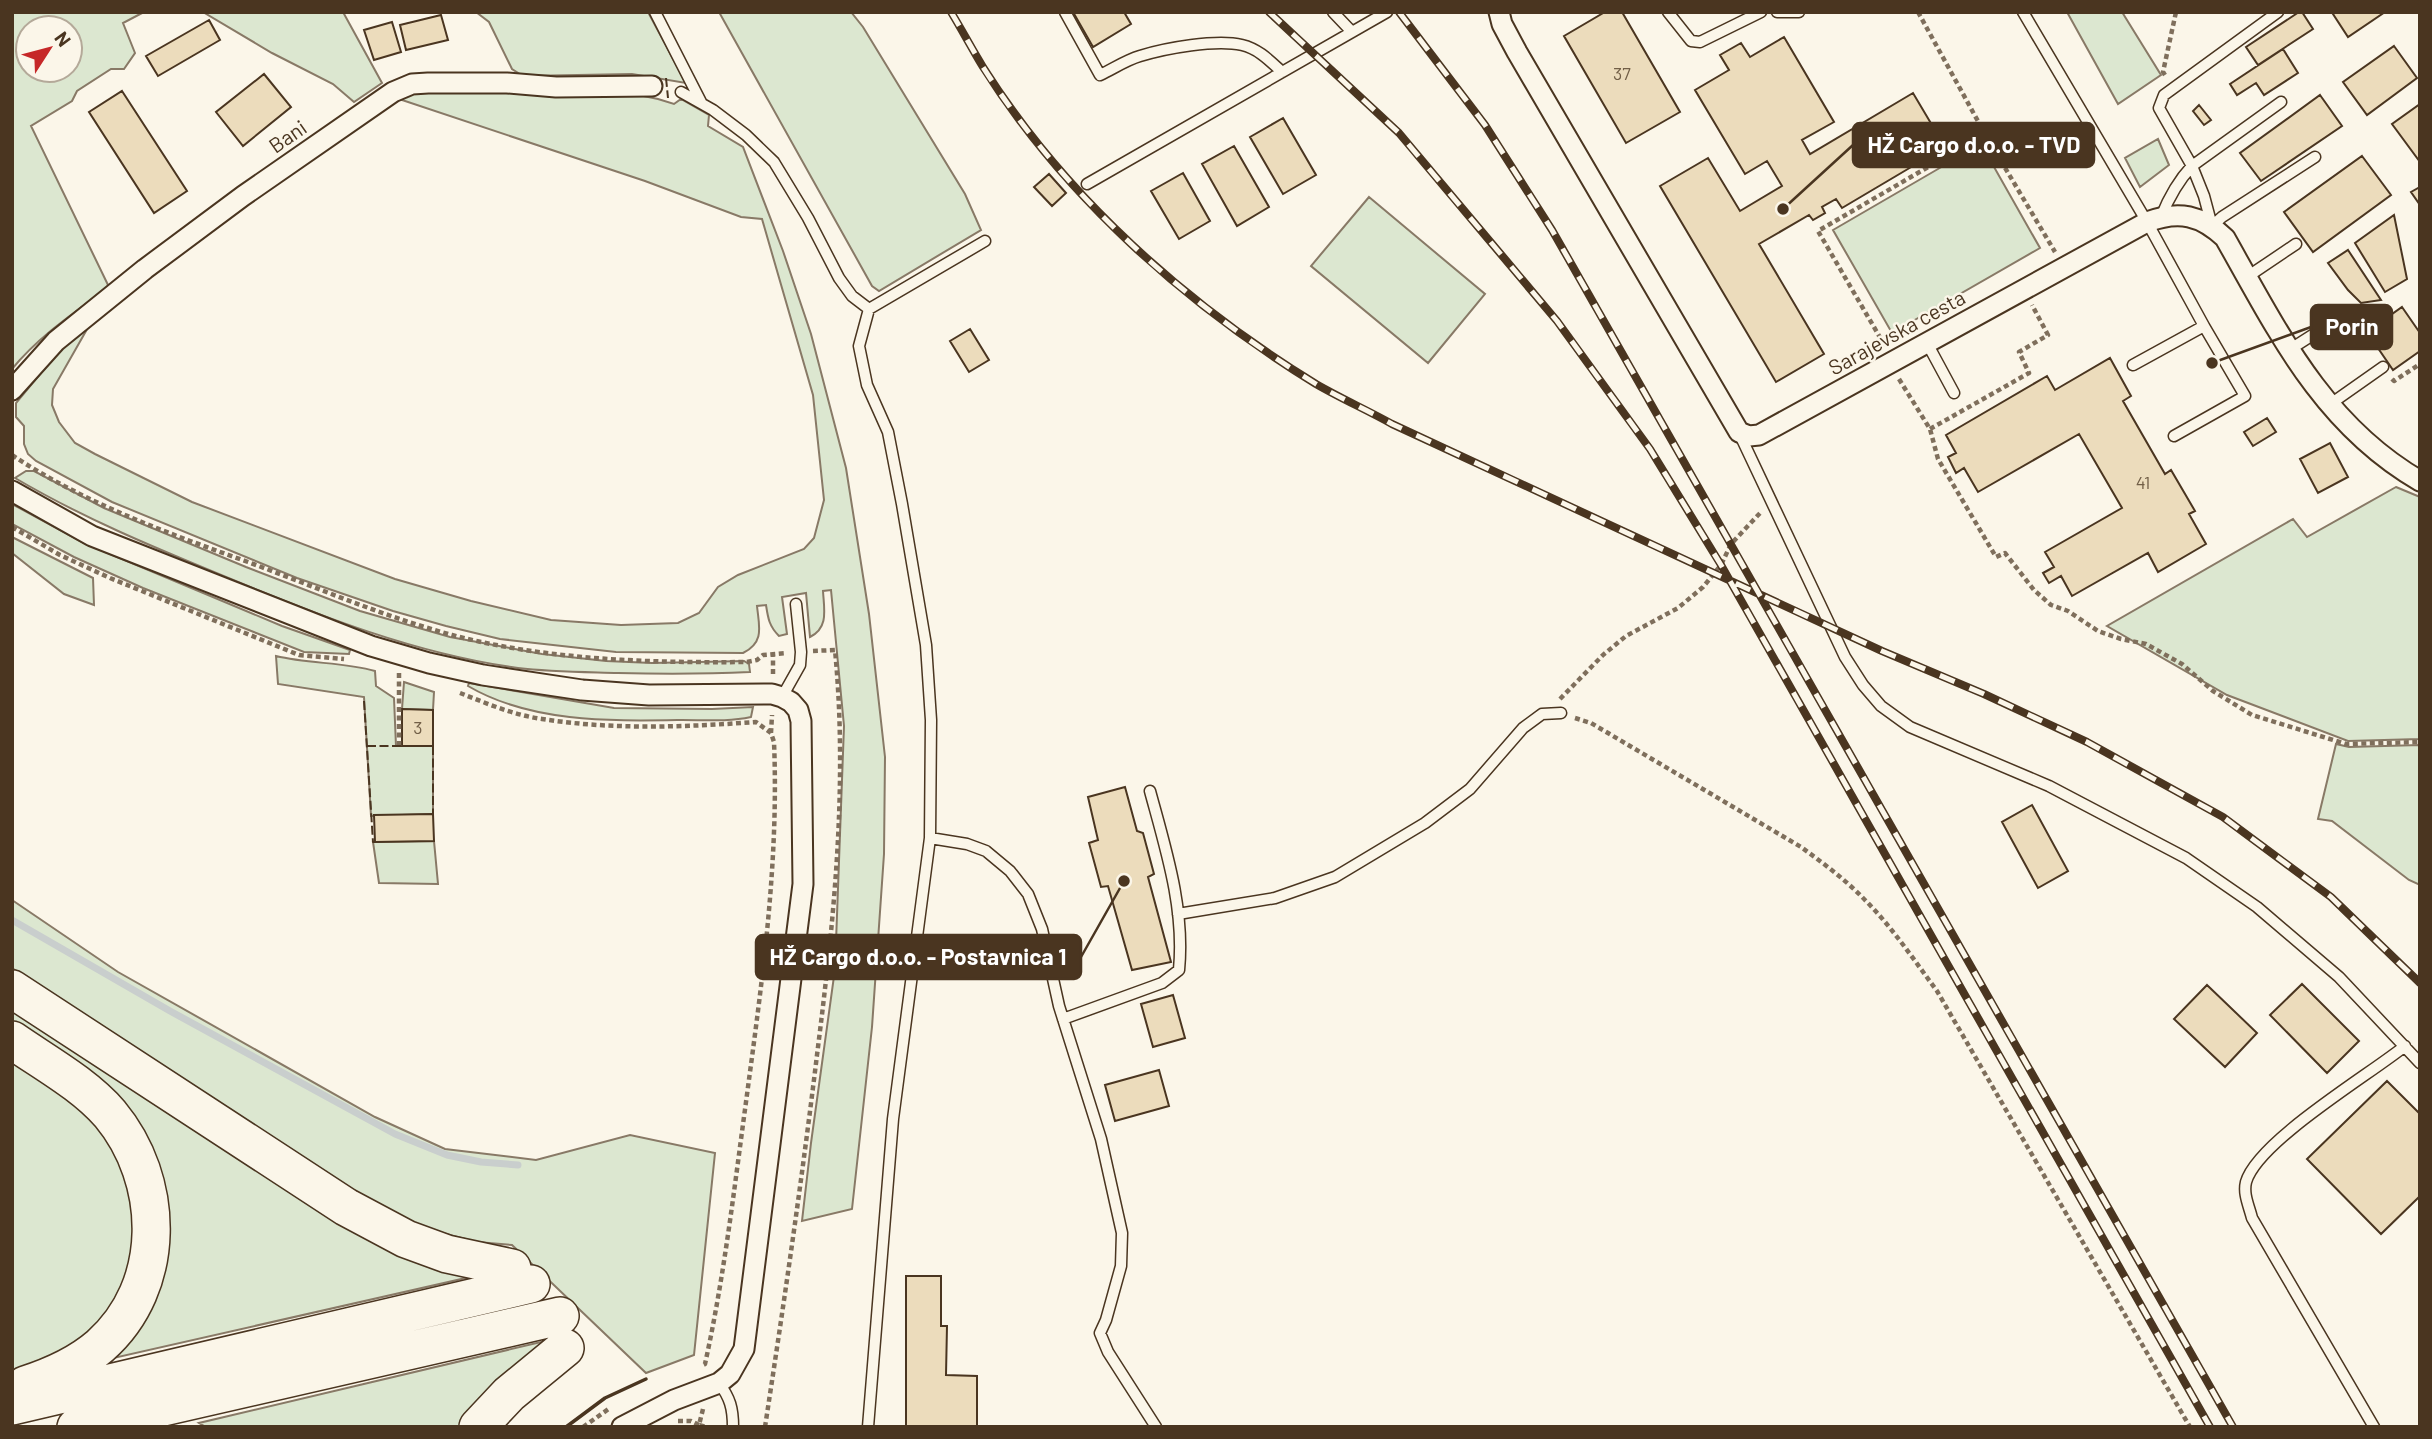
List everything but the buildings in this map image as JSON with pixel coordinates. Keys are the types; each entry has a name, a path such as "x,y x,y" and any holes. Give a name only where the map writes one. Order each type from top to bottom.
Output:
{"highway":[{"path":"12,989 346,1207 426,1247 522,1276 12,1406"},
{"path":"12,1040 94,1098 109,1114 134,1149 144,1174 153,1221 145,1272 130,1309 116,1329 94,1351 66,1369 12,1388"},
{"path":"76,1427 562,1332 478,1427"}],"street":[{"path":"1499,12 1502,24 1517,51 1739,432"},
{"name":"Bani","path":"12,390 56,341 145,269 243,196 393,92 412,84 428,83 506,83 556,87 652,86"},
{"path":"2154,220 2181,215 2200,219 2212,226 2225,239 2289,350 2328,405 2366,444 2420,481"},
{"name":"Sarajevska cesta","path":"1739,432 1749,436 1759,435 2154,220"},
{"path":"12,491 104,541 371,646 429,663 582,690 649,695 712,696 761,693 782,696 798,710 801,721 803,884 744,1349 730,1374 719,1383 674,1400 622,1427"}],"lane":[{"path":"655,12 701,102"},
{"path":"1065,12 1100,75 1137,57 1164,50 1214,44 1242,45 1252,49 1262,54 1282,72"},
{"path":"1333,12 1352,32"},
{"path":"1087,184 1387,12"},
{"path":"1668,12 1691,41 1700,42 1761,12"},
{"path":"1777,12 1799,12"},
{"path":"2023,12 2154,220 2204,326 2245,396 2174,436"},
{"path":"2278,12 2164,94 2159,108 2192,166 2212,226 2315,157"},
{"path":"681,92 701,102 746,135 774,162 808,218 839,278 852,296 869,309"},
{"path":"2154,220 2192,166 2281,102"},
{"path":"868,1427 893,1119 930,838 932,720 926,645 888,432 867,384 859,346 869,309 985,241"},
{"path":"2247,276 2297,244"},
{"path":"2289,350 2344,315"},
{"path":"2133,365 2204,326"},
{"path":"1927,343 1954,393"},
{"path":"2328,405 2383,367"},
{"path":"1739,432 1845,657 1881,706 1910,727 2049,786 2186,858 2257,907 2339,977 2420,1063"},
{"path":"782,696 800,665 796,604"},
{"path":"1178,914 1275,898 1335,877 1425,822 1470,789 1523,728 1542,714 1561,713"},
{"path":"1063,1019 1162,983 1179,970 1181,947 1176,890 1150,792"},
{"path":"930,838 967,844 986,851 1010,871 1028,894 1042,929 1063,1019 1101,1139 1122,1233 1121,1265 1100,1333 1108,1352 1156,1427"},
{"path":"2374,1427 2252,1218 2245,1193 2247,1180 2276,1141 2405,1046"},
{"path":"719,1383 728,1394 733,1407 733,1427"}],"path":[{"path":"1918,12 2055,253"},
{"path":"2173,88 2163,72 2176,12"},
{"path":"1887,350 1818,231 1985,134"},
{"path":"1930,429 2029,373 2019,352 2048,335 2029,300"},
{"path":"2383,367 2394,381 2420,364"},
{"path":"1895,373 1930,429 1938,459 1996,557 2006,553 2034,590 2051,605 2068,611 2098,631 2146,644 2182,664 2213,691 2252,715 2346,744 2420,742"},
{"path":"12,455 109,508 191,542 368,609 453,635 506,646 579,656 675,663 747,662 757,660 763,655 784,653"},
{"path":"1549,713 1603,655 1626,636 1678,608 1703,587 1721,565 1731,544 1771,501"},
{"path":"12,527 60,555 110,578 299,655 356,660"},
{"path":"765,1427 804,1162 831,948 839,841 841,729 835,649 820,651"},
{"path":"773,654 773,674"},
{"path":"391,670 399,673 399,746"},
{"path":"453,690 539,719 588,724 694,726 756,722 771,733"},
{"path":"1561,713 1591,723 1801,847 1829,867 1866,900 1937,991 2190,1427"},
{"path":"696,1369 705,1364 718,1304 767,940 773,866 775,756 771,733 772,714"},
{"path":"583,1427 615,1406"},
{"path":"699,1425 702,1411"},
{"path":"669,1424 691,1421 706,1427"}],"green space":[{"path":"12,12 144,12 123,23 135,53 124,69 111,69 77,91 72,101 31,126 109,287 70,315 12,369"},
{"path":"203,12 343,12 382,83 354,102 333,84 272,53"},
{"path":"476,12 648,12 686,83 632,74 523,76 512,69 489,22"},
{"path":"719,12 851,12 863,27 965,194 981,230 879,291 872,286"},
{"path":"2067,12 2122,12 2161,75 2118,104"},
{"path":"415,90 624,92 674,104 681,99 709,115 708,126 743,147 811,334 846,468 869,614 885,757 884,854 872,1027 852,1209 802,1221 835,969 844,726 831,590 823,591 823,623 810,637 806,593 782,597 787,634 779,636 770,622 766,605 757,606 758,639 743,653 616,652 500,639 393,611 297,578 112,502 36,461 28,454 24,444 24,426 16,417 16,403 64,345 90,324 53,389 52,405 59,422 75,443 192,502 395,579 551,620 621,625 678,623 699,613 718,587 738,575 804,549 814,538 824,500 813,395 762,219 741,217 645,181 393,97"},
{"path":"2158,139 2169,165 2140,187 2125,158"},
{"path":"1981,144 2040,248 1892,333 1833,230"},
{"path":"1369,197 1485,294 1428,363 1311,266"},
{"path":"26,471 34,471 104,508 246,567 360,611 450,637 542,654 606,661 744,661 749,664 750,672 651,674 518,668 480,662 406,643 297,606 119,531 15,478"},
{"path":"2396,487 2420,497 2420,739 2348,741 2227,695 2107,626 2293,519 2307,537"},
{"path":"12,504 84,543 282,626 350,650 349,654 304,652 143,588 74,557 12,524"},
{"path":"12,537 93,578 94,605 64,594 12,553"},
{"path":"276,656 375,671 376,686 394,698 396,746 433,746 433,814 371,816 364,697 278,684"},
{"path":"404,682 434,692 433,710 402,709"},
{"path":"469,683 614,708 753,707 751,717 725,720 572,717 518,707 492,698 468,686"},
{"path":"2336,744 2349,747 2420,745 2420,885 2409,880 2332,821 2318,819"},
{"path":"434,841 438,884 379,883 373,842"},
{"path":"12,900 118,972 375,1117 445,1149 536,1160 630,1135 715,1153 694,1355 646,1373 512,1245 477,1242 423,1228 346,1189 12,968"},
{"path":"12,1004 479,1275 105,1360 162,1194 12,1027"},
{"path":"12,1057 77,1099 125,1158 140,1248 99,1331 12,1377"},
{"path":"558,1338 466,1427 206,1427 199,1423"}],"waterway":[{"path":"12,920 170,1011 395,1134 447,1155 481,1162 518,1165"}],"railway":[{"path":"951,12 983,67 1016,115 1051,160 1090,203 1175,283 1268,353 1316,384 1392,424 1882,651 2087,742 2223,817 2331,897 2420,983"},
{"path":"1269,12 1399,133 1557,321 1650,449 1721,565 2210,1427"},
{"path":"1399,12 1485,125 1552,230 2233,1427"}],"fence":[{"path":"666,78 668,98"},
{"path":"364,701 375,842"},
{"path":"367,746 402,746"},
{"path":"433,746 433,814"}],"wall":[{"path":"566,1427 605,1398 646,1379"}],"place":[{"name":"HŽ Cargo d.o.o. - TVD","path":"1783,209"},
{"name":"Porin","path":"2212,363"},
{"name":"HŽ Cargo d.o.o. - Postavnica 1","path":"1124,881"}]}
